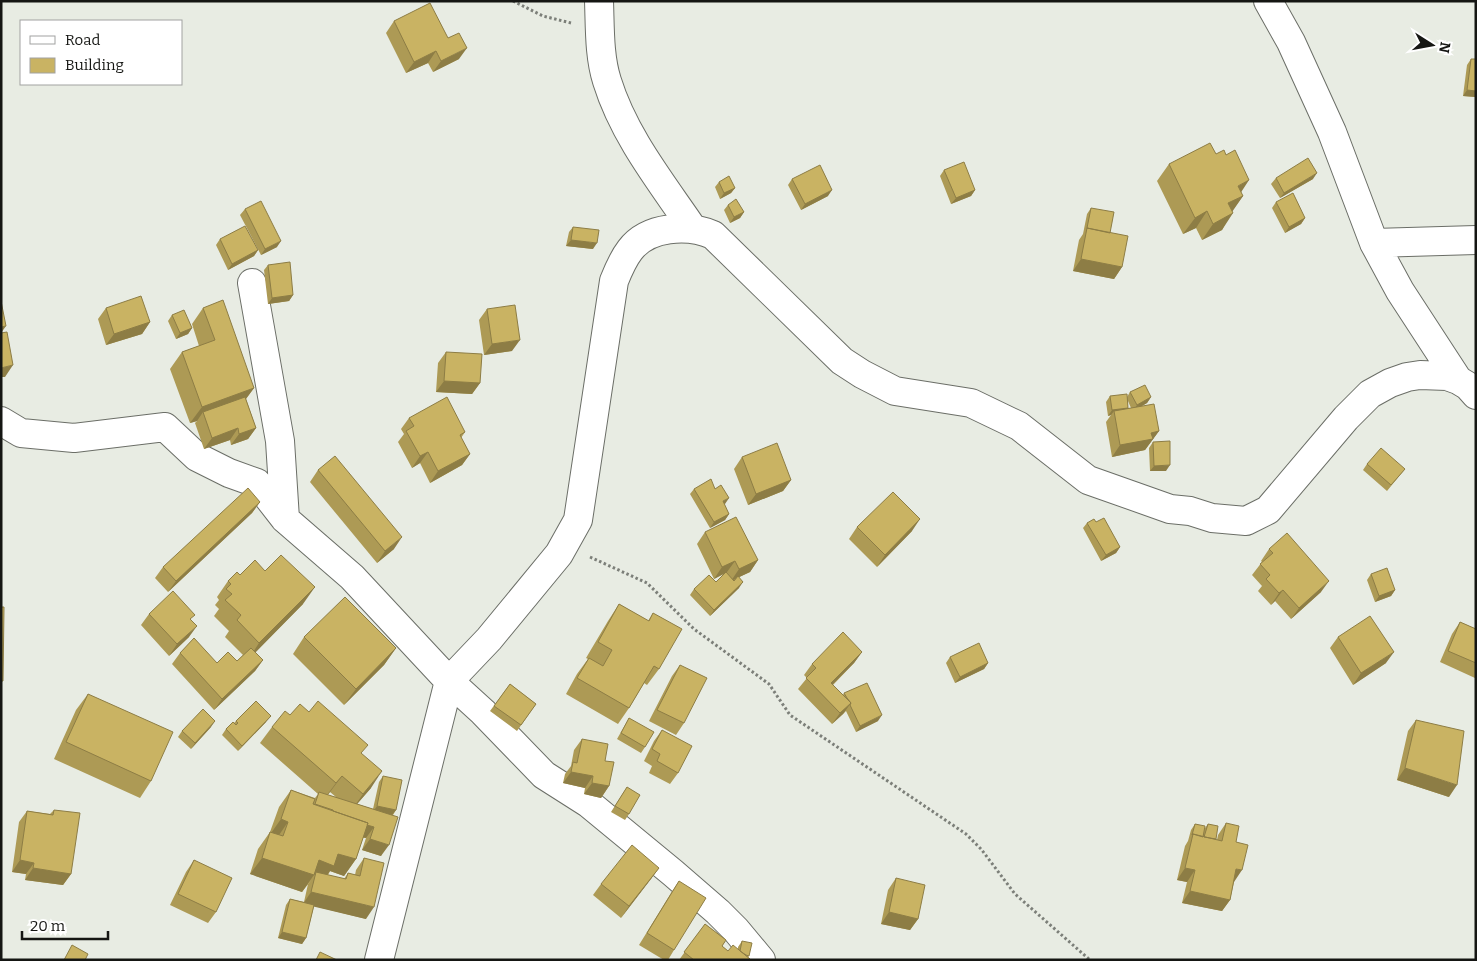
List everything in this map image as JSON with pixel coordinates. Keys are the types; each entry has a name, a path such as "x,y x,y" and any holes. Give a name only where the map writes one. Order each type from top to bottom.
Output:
{"street":[{"path":"599,1 602,53 607,80 621,114 636,146 693,229"},
{"path":"1268,1 1291,42 1332,132 1374,243 1400,291 1469,386"},
{"path":"379,960 449,681 489,638 559,554 578,520 614,281 630,249 645,237 668,229 705,231 713,235 842,361 862,374 895,391 971,403 1019,426 1088,480 1170,509 1190,511 1212,518 1246,521 1268,510 1346,418 1370,394 1390,383 1407,377 1432,375 1469,386"},
{"path":"1374,243 1476,240"},
{"path":"252,283 280,442 285,519"},
{"path":"1,421 21,433 74,438 165,427 197,457 229,473 257,483 285,519 352,577 449,681 483,712 544,775 588,803 718,912 761,960"}],"path":[{"path":"513,1 543,16 600,31"},
{"path":"559,554 592,557 647,583 694,629 769,684 790,715 954,825 974,841 1014,894 1090,960"}],"building":[{"path":"430,3 448,38 459,33 467,48 441,61 436,51 414,62 394,21"},
{"path":"1471,59 1476,59 1476,91 1467,90"},
{"path":"1210,143 1216,154 1224,150 1226,155 1235,150 1249,180 1238,186 1243,196 1228,203 1233,213 1213,224 1207,211 1195,218 1169,164"},
{"path":"1308,158 1317,173 1284,193 1276,178"},
{"path":"964,162 975,190 956,198 944,170"},
{"path":"820,165 832,190 805,204 792,179"},
{"path":"729,176 735,188 724,193 719,182"},
{"path":"1293,193 1305,218 1289,227 1276,202"},
{"path":"736,199 744,212 734,217 728,205"},
{"path":"261,201 281,241 265,249 245,209"},
{"path":"1091,208 1114,212 1110,233 1087,228"},
{"path":"245,226 258,250 232,264 220,239"},
{"path":"573,227 599,230 597,243 571,240"},
{"path":"1087,228 1128,236 1122,267 1081,259"},
{"path":"290,262 293,295 272,298 268,265"},
{"path":"141,296 150,322 114,334 106,308"},
{"path":"223,300 254,388 202,407 182,352 215,340 203,308"},
{"path":"1,301 6,326 1,327"},
{"path":"515,305 520,340 492,344 487,309"},
{"path":"184,310 192,328 180,333 172,315"},
{"path":"7,332 13,365 1,368 1,333"},
{"path":"446,352 482,354 480,383 444,381"},
{"path":"1145,385 1151,397 1137,405 1130,392"},
{"path":"1127,394 1128,408 1112,410 1110,396"},
{"path":"245,397 256,428 239,434 238,428 212,438 203,412"},
{"path":"447,397 465,432 460,435 470,454 438,471 428,452 420,456 406,431 414,426 409,418"},
{"path":"1154,404 1159,431 1151,433 1153,439 1120,445 1114,411"},
{"path":"1170,441 1170,465 1154,466 1153,442"},
{"path":"777,443 791,480 756,494 742,457"},
{"path":"1381,448 1405,469 1391,485 1367,464"},
{"path":"335,456 402,537 385,551 318,470"},
{"path":"711,479 715,489 721,485 729,498 723,501 729,514 714,522 694,489"},
{"path":"248,488 260,502 176,581 163,567"},
{"path":"893,492 920,519 885,555 857,527"},
{"path":"736,517 758,560 739,569 735,561 722,567 705,532"},
{"path":"1104,518 1120,547 1106,555 1087,523 1094,519 1096,522"},
{"path":"1287,533 1329,581 1299,608 1283,590 1279,593 1266,579 1270,575 1260,564 1273,553 1269,549"},
{"path":"281,555 315,587 259,643 237,620 241,615 225,600 232,594 226,589 231,584 228,581 237,572 240,575 255,560 265,571"},
{"path":"1387,568 1395,590 1379,596 1371,574"},
{"path":"726,572 734,581 738,576 743,582 714,610 694,589 709,575 716,582"},
{"path":"173,591 195,615 190,619 197,626 177,644 149,614"},
{"path":"345,597 396,648 356,689 304,637"},
{"path":"619,604 649,621 653,613 682,629 659,669 654,666 629,708 577,678 589,658 603,666 612,650 598,642"},
{"path":"1,607 4,607 3,681 1,681"},
{"path":"1370,616 1394,652 1361,673 1338,637"},
{"path":"1460,622 1476,629 1476,663 1448,651"},
{"path":"843,632 862,652 831,683 851,703 840,713 806,678 816,668 812,664"},
{"path":"194,638 217,663 228,652 237,661 251,648 263,660 222,699 180,653"},
{"path":"979,643 988,663 960,677 950,657"},
{"path":"680,665 707,678 684,723 657,710"},
{"path":"867,683 882,715 860,726 850,705 851,703 844,693"},
{"path":"510,684 536,704 521,725 494,706"},
{"path":"88,694 173,732 151,781 66,742"},
{"path":"256,701 271,716 242,746 226,729 233,722 236,725 238,723 236,721"},
{"path":"318,701 368,745 361,753 382,771 363,794 342,776 336,783 272,727 285,711 290,715 300,704 309,712"},
{"path":"203,709 215,721 195,743 182,731"},
{"path":"629,718 654,732 645,747 621,733"},
{"path":"1416,720 1464,731 1457,785 1405,768"},
{"path":"662,730 692,746 678,773 657,761 660,754 652,749"},
{"path":"582,739 608,744 605,761 614,762 609,786 592,783 593,776 571,772 573,762 577,763"},
{"path":"383,776 402,780 396,810 377,806"},
{"path":"627,787 640,795 629,814 615,806"},
{"path":"291,790 315,799 313,804 368,823 356,859 338,854 334,866 319,860 314,875 262,858 270,832 283,836 288,822 281,819"},
{"path":"319,792 398,817 389,845 370,839 374,827 367,825 368,823 315,804"},
{"path":"54,810 80,813 71,874 33,868 34,863 20,860 27,811 53,815"},
{"path":"1226,823 1239,826 1236,842 1248,845 1242,870 1236,869 1230,900 1190,891 1195,870 1185,868 1193,834 1222,841"},
{"path":"1195,824 1205,826 1203,837 1192,835"},
{"path":"1208,824 1218,826 1216,839 1204,837"},
{"path":"632,845 659,868 629,906 601,884"},
{"path":"364,858 384,863 374,907 311,892 316,872 346,879 348,873 360,876"},
{"path":"194,860 232,878 216,912 178,894"},
{"path":"896,878 925,885 918,919 889,912"},
{"path":"679,881 706,898 674,950 647,933"},
{"path":"290,899 314,905 306,938 282,932"},
{"path":"705,924 726,940 722,946 728,951 733,945 750,959 694,960 684,952"},
{"path":"742,941 752,943 749,956 740,951"},
{"path":"72,945 88,954 85,960 64,960"},
{"path":"320,952 337,960 316,960"}]}
